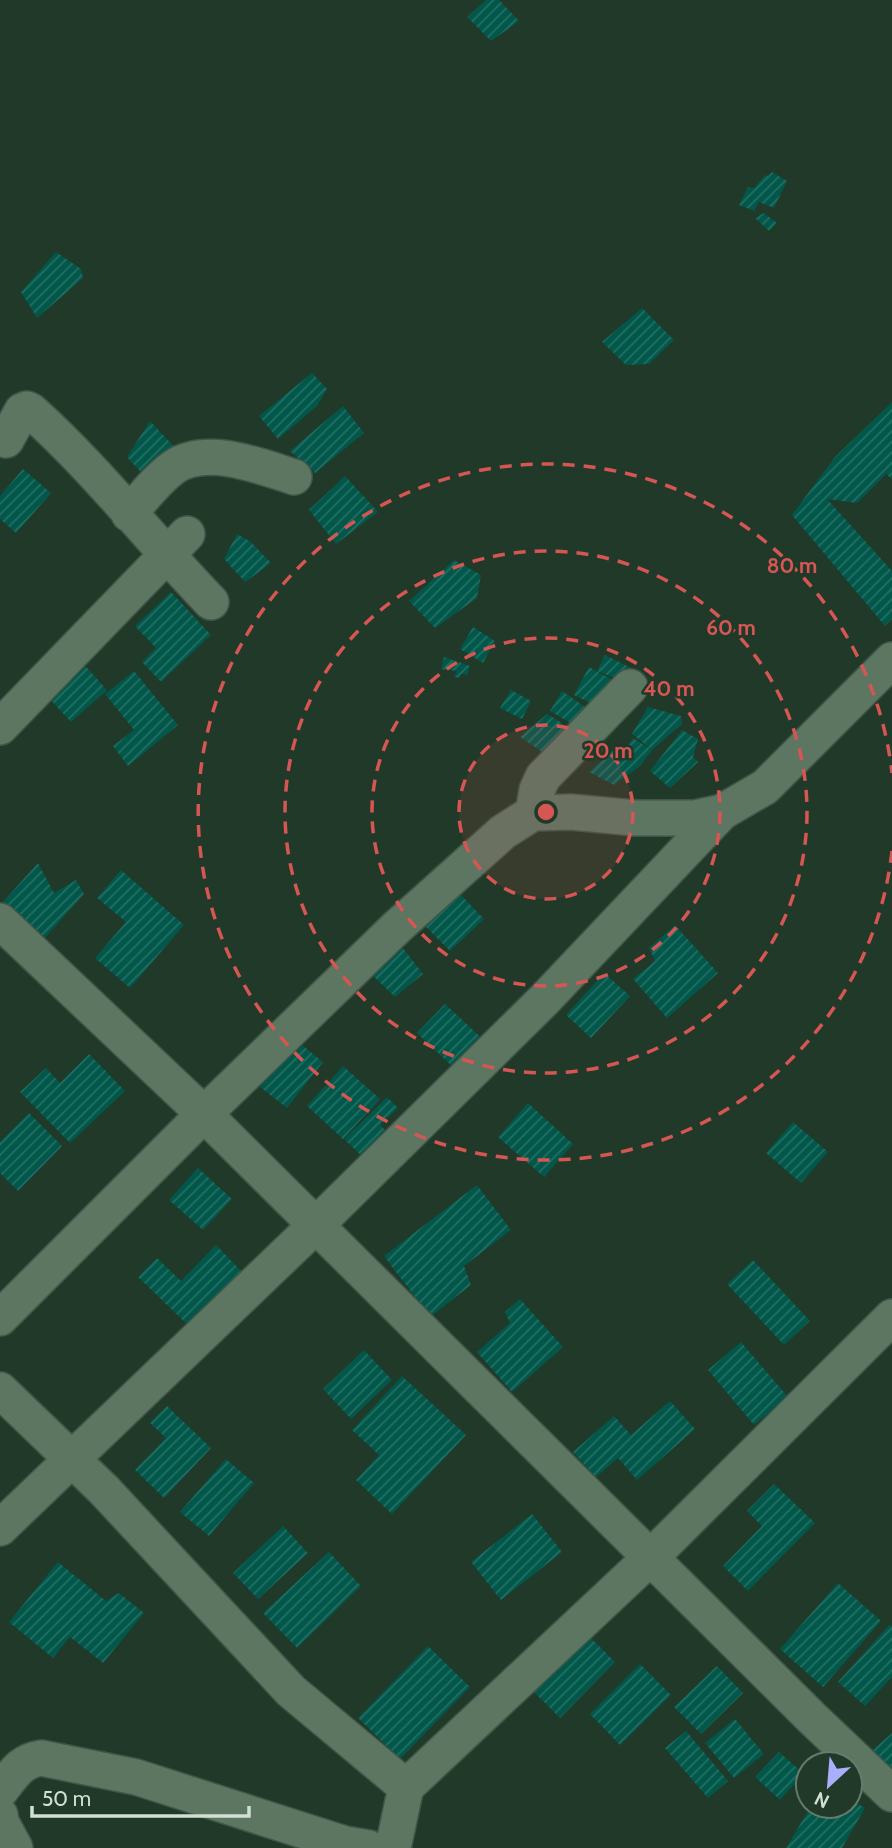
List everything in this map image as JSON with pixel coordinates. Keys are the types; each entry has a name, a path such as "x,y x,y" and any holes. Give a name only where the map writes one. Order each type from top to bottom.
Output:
{"street":[{"path":"6,440 22,411 31,411 60,436 129,514 177,545 211,602"},
{"path":"129,514 174,467 201,457 247,462 294,477"},
{"path":"0,727 177,545"},
{"path":"0,1528 316,1225 545,999 722,812 765,787 892,660"},
{"path":"533,813 537,790 543,777 630,687"},
{"path":"0,1318 204,1114 407,919 503,832 533,813 571,812 635,818 694,818 722,812"},
{"path":"0,921 204,1114 892,1794"},
{"path":"393,1848 406,1787 651,1557 892,1317"},
{"path":"0,1390 104,1490 291,1691 406,1787"},
{"path":"0,1791 29,1760 53,1760 136,1777 352,1847"},
{"path":"0,1815 15,1848"}],"building":[{"path":"486,0 499,0 519,21 491,41 467,17"},
{"path":"772,172 787,181 774,208 759,202 754,211 739,205 748,187 754,188 765,175 768,176"},
{"path":"764,213 777,223 769,231 755,218"},
{"path":"56,252 81,269 83,278 37,318 21,292"},
{"path":"642,308 674,340 649,364 626,365 602,342"},
{"path":"312,373 327,389 317,406 278,439 259,416"},
{"path":"892,402 892,479 886,474 857,503 827,499 892,571 892,619 885,626 792,515 835,457"},
{"path":"343,406 364,433 315,473 290,451"},
{"path":"150,421 179,452 148,480 127,457"},
{"path":"23,469 51,493 16,533 0,519 0,496"},
{"path":"345,476 378,512 336,544 309,510"},
{"path":"237,534 251,542 271,563 245,582 224,559"},
{"path":"454,560 481,575 477,598 435,628 409,601"},
{"path":"171,592 211,635 161,682 142,662 156,648 135,626"},
{"path":"473,627 495,641 483,663 460,649"},
{"path":"605,655 631,668 625,682 597,671"},
{"path":"444,657 470,666 467,675 454,677 457,671 441,669"},
{"path":"80,660 107,690 71,722 44,693"},
{"path":"589,667 611,679 599,707 574,695"},
{"path":"134,671 178,725 128,766 113,746 134,730 105,694"},
{"path":"511,690 531,701 522,719 500,708"},
{"path":"562,691 591,711 577,727 550,711"},
{"path":"648,707 681,716 682,724 652,750 632,734"},
{"path":"547,714 562,723 574,744 545,754 520,737"},
{"path":"682,730 698,739 693,757 698,762 670,788 650,771"},
{"path":"633,738 652,750 640,766 614,785 589,772 615,748 622,753"},
{"path":"38,863 54,893 76,880 84,894 43,940 2,903"},
{"path":"121,870 184,925 130,988 95,958 126,922 97,898"},
{"path":"460,894 484,919 450,951 426,927"},
{"path":"675,925 718,973 667,1018 633,979 655,961 649,948"},
{"path":"402,947 423,974 395,997 372,975"},
{"path":"604,973 630,996 591,1038 566,1015"},
{"path":"445,1004 487,1043 458,1072 417,1033"},
{"path":"297,1041 323,1062 287,1108 260,1087"},
{"path":"89,1054 125,1091 70,1143 20,1092 46,1068 60,1083"},
{"path":"343,1066 380,1099 343,1139 307,1106"},
{"path":"387,1097 398,1108 380,1125 395,1140 370,1164 344,1139"},
{"path":"528,1103 573,1144 544,1177 498,1137"},
{"path":"29,1113 62,1146 18,1191 0,1173 0,1142"},
{"path":"793,1122 828,1152 801,1183 766,1153"},
{"path":"198,1168 232,1199 203,1230 169,1200"},
{"path":"477,1185 511,1230 464,1266 471,1285 430,1317 384,1256"},
{"path":"216,1245 247,1277 194,1331 138,1277 157,1258 181,1281"},
{"path":"753,1260 810,1321 784,1345 727,1284"},
{"path":"520,1299 563,1347 512,1392 477,1352 510,1323 505,1312"},
{"path":"741,1342 788,1397 754,1425 708,1370"},
{"path":"364,1350 392,1380 351,1419 323,1389"},
{"path":"402,1376 466,1435 392,1514 356,1480 379,1455 352,1430"},
{"path":"670,1401 695,1429 637,1480 618,1458 596,1477 573,1452 614,1416 631,1435"},
{"path":"167,1406 211,1448 164,1498 135,1470 166,1438 150,1423"},
{"path":"226,1459 254,1483 209,1536 180,1512"},
{"path":"774,1484 815,1523 748,1591 723,1566 762,1526 747,1511"},
{"path":"532,1514 562,1552 501,1600 471,1562"},
{"path":"283,1526 308,1553 258,1599 233,1573"},
{"path":"329,1552 361,1586 297,1648 263,1613"},
{"path":"58,1562 106,1601 119,1593 144,1613 103,1663 70,1637 53,1658 9,1622"},
{"path":"838,1583 881,1621 823,1687 780,1649"},
{"path":"889,1625 892,1626 892,1677 865,1706 838,1682"},
{"path":"588,1635 615,1662 560,1718 533,1691"},
{"path":"428,1646 470,1687 400,1759 358,1718"},
{"path":"640,1664 671,1695 620,1745 590,1714"},
{"path":"717,1666 743,1693 701,1734 674,1707"},
{"path":"735,1719 764,1754 734,1778 705,1743"},
{"path":"686,1731 728,1781 708,1798 665,1748"},
{"path":"892,1733 892,1770 873,1750"},
{"path":"779,1752 794,1765 794,1785 780,1800 755,1777"},
{"path":"803,1820 858,1820 842,1848 786,1848"}]}
